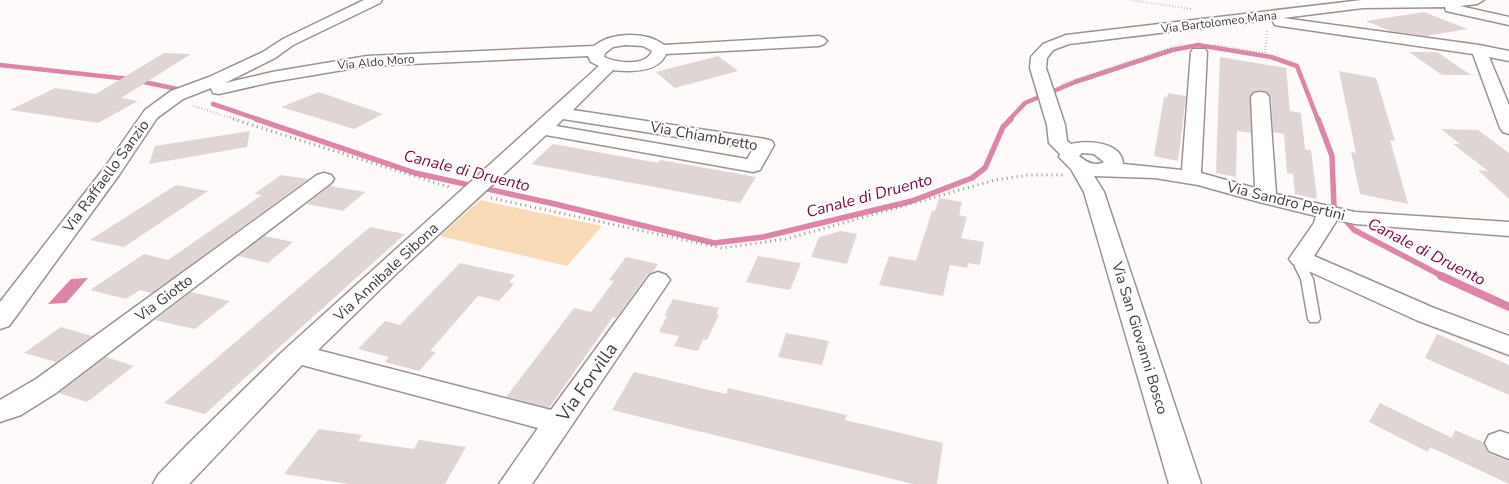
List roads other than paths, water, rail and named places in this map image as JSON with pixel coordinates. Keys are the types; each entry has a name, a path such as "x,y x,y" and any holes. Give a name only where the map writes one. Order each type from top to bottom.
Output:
{"street":[{"name":"Via Raffaello Sanzio","path":"0,320 112,171 150,114 176,95 214,81 261,59 288,42 375,0"},
{"path":"1417,0 1509,21"},
{"name":"Via Bartolomeo Mana","path":"1091,165 1058,143 1056,125 1038,68 1039,57 1048,47 1066,40 1363,4 1433,4 1476,0"},
{"path":"1251,18 1479,50 1509,56"},
{"path":"625,40 648,42 656,45 660,50 658,57 646,64 627,67 610,65 597,59 597,51 604,46 625,40"},
{"path":"660,50 819,41"},
{"path":"1191,178 1200,46"},
{"path":"1479,50 1509,128"},
{"name":"Via Aldo Moro","path":"160,108 178,101 272,77 367,60 597,51"},
{"name":"Via Annibale Sibona","path":"169,484 298,354 610,65"},
{"path":"1260,98 1266,198"},
{"name":"Via Chiambretto","path":"544,128 753,166 765,146 560,113"},
{"name":"Via Sandro Pertini","path":"1091,165 1191,178 1331,214 1355,218 1509,229"},
{"name":"Via San Giovanni Bosco","path":"1091,165 1185,484"},
{"name":"Via Giotto","path":"0,411 11,407 46,386 324,179"},
{"path":"1331,214 1301,259 1425,314 1509,346"},
{"name":"Via Forvilla","path":"515,484 658,280"},
{"path":"298,354 559,423"}],"lane":[{"path":"1301,259 1307,279 1314,319"}],"waterway":[{"name":"Canale di Druento","path":"1009,120 1025,103 1075,82 1172,50 1198,45 1271,57 1297,66 1318,120"},
{"path":"0,65 129,79"},
{"path":"139,81 182,90"},
{"name":"Canale di Druento","path":"213,104 260,120"},
{"name":"Canale di Druento","path":"256,119 415,173 555,204 714,243 763,237 912,201 972,178 985,168 1003,127 1011,119"},
{"name":"Canale di Druento","path":"1318,119 1332,156 1334,207 1354,230 1444,277"},
{"name":"Canale di Druento","path":"1441,276 1509,307"}]}
